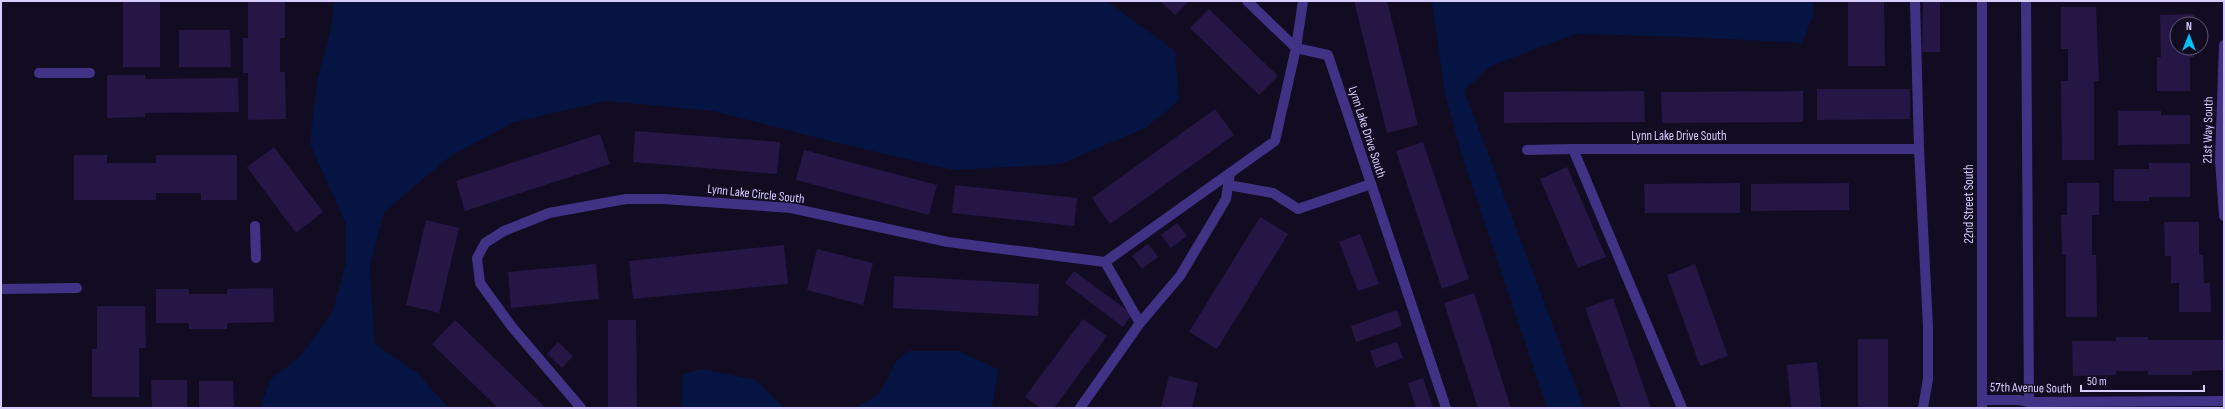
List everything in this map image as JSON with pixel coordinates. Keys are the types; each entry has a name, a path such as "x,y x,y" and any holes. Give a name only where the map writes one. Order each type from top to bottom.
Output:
{"street":[{"path":"1247,1 1296,48"},
{"path":"1140,323 1105,262 1275,141 1296,48 1303,1"},
{"path":"1915,1 1919,149 1928,327 1928,379 1923,408"},
{"name":"22nd Street South","path":"1982,1 1982,404"},
{"path":"2026,1 2029,402"},
{"name":"21st Way South","path":"2224,45 2222,160 2224,216"},
{"name":"Lynn Lake Drive South","path":"1296,48 1328,55 1446,408"},
{"path":"39,73 90,73"},
{"path":"1572,149 1682,408"},
{"name":"Lynn Lake Drive South","path":"1527,150 1919,149"},
{"path":"1080,408 1140,323 1180,276 1226,199 1230,173"},
{"path":"1228,185 1273,193 1298,209 1371,184"},
{"name":"Lynn Lake Circle South","path":"581,408 512,328 480,283 477,258 485,243 504,231 549,214 626,199 664,199 791,208 948,242 1105,262"},
{"path":"255,226 256,258"},
{"path":"1,289 77,288"},
{"name":"57th Avenue South","path":"1982,404 2019,400 2029,402 2224,401"}],"shaded area":[{"path":"334,1 1107,1 1175,51 1179,101 1145,128 1061,164 953,170 826,140 714,111 606,101 514,122 449,157 384,212 370,266 374,343 417,373 449,408 260,408 271,379 301,356 332,313 346,263 346,224 310,144 317,82 331,28"},
{"path":"1432,1 1813,1 1813,16 1802,43 1690,37 1575,34 1491,66 1464,90 1584,408 1547,408 1461,152 1445,94"},
{"path":"909,351 959,351 998,369 992,408 855,408 879,394 898,359"},
{"path":"702,369 756,380 784,408 682,408 683,374"}],"building":[{"path":"123,1 160,1 160,67 123,67"},
{"path":"248,1 285,1 285,38 280,38 280,72 285,72 286,119 248,120 248,73 243,73 243,38 248,38"},
{"path":"1160,1 1189,1 1175,15"},
{"path":"1354,1 1387,1 1418,125 1387,133"},
{"path":"1848,1 1884,1 1885,66 1848,66"},
{"path":"1923,1 1940,1 1940,52 1922,52"},
{"path":"2061,7 2096,7 2099,81 2094,81 2094,160 2062,160 2061,81 2068,81 2068,49 2061,49"},
{"path":"1209,9 1278,76 1259,95 1190,28"},
{"path":"2194,14 2194,16 2169,16 2169,56 2194,56 2190,57 2190,91 2157,91 2157,57 2161,57 2160,15"},
{"path":"179,30 230,30 231,67 179,67"},
{"path":"107,75 145,75 145,79 238,78 239,112 145,113 145,117 107,118"},
{"path":"1817,89 1910,89 1910,119 1817,120"},
{"path":"1644,91 1645,122 1504,123 1504,92"},
{"path":"1803,91 1803,122 1662,123 1661,92"},
{"path":"1215,109 1234,135 1110,224 1092,198"},
{"path":"2118,111 2161,111 2161,115 2190,115 2190,144 2118,145"},
{"path":"635,131 780,142 777,174 633,162"},
{"path":"600,134 610,164 465,211 456,181"},
{"path":"1423,142 1469,279 1442,289 1396,151"},
{"path":"274,147 323,212 296,233 247,167"},
{"path":"804,150 937,185 929,215 796,180"},
{"path":"74,155 107,155 107,163 156,163 156,155 237,155 237,200 201,200 201,193 156,193 156,200 74,200"},
{"path":"2149,163 2190,163 2190,197 2149,197 2149,201 2114,201 2114,169 2149,169"},
{"path":"1567,167 1606,257 1578,268 1540,179"},
{"path":"1740,183 1740,213 1645,213 1644,184"},
{"path":"1849,183 1849,210 1751,211 1751,184"},
{"path":"2067,183 2099,183 2099,215 2092,215 2092,255 2096,255 2097,317 2066,317 2066,255 2062,255 2061,215 2067,215"},
{"path":"955,185 1077,198 1074,226 952,213"},
{"path":"1260,217 1288,234 1217,349 1189,332"},
{"path":"426,220 459,228 439,313 406,305"},
{"path":"2164,222 2199,222 2199,255 2203,255 2204,283 2210,283 2211,312 2179,312 2179,283 2171,283 2171,256 2165,256"},
{"path":"1177,223 1187,236 1171,248 1161,235"},
{"path":"1360,234 1379,284 1358,291 1339,242"},
{"path":"1148,244 1158,257 1142,269 1132,256"},
{"path":"784,245 788,284 633,299 629,261"},
{"path":"817,249 873,263 863,305 807,290"},
{"path":"596,264 599,299 511,308 508,272"},
{"path":"1695,264 1728,356 1700,366 1667,275"},
{"path":"1074,271 1132,314 1123,327 1065,283"},
{"path":"894,276 1039,284 1038,316 893,308"},
{"path":"273,288 274,322 227,323 227,329 189,329 189,323 156,323 156,289 189,289 189,294 227,294 227,289"},
{"path":"1474,293 1511,408 1478,408 1444,303"},
{"path":"1613,298 1651,408 1621,408 1585,308"},
{"path":"97,306 145,306 146,348 139,348 139,397 92,397 92,349 97,349"},
{"path":"1397,310 1402,326 1356,342 1351,326"},
{"path":"1083,319 1107,336 1054,408 1041,408 1025,397"},
{"path":"455,320 546,408 498,408 432,344"},
{"path":"608,320 636,320 637,408 608,408"},
{"path":"2116,337 2148,337 2148,340 2224,340 2224,370 2192,371 2192,375 2148,375 2148,371 2116,371 2116,375 2073,376 2072,341 2116,341"},
{"path":"1858,339 1888,339 1888,408 1858,408"},
{"path":"558,342 573,356 562,368 547,354"},
{"path":"1397,342 1403,358 1376,368 1370,351"},
{"path":"1817,362 1821,408 1791,408 1787,365"},
{"path":"1169,376 1198,383 1192,408 1161,408"},
{"path":"1423,378 1433,408 1416,408 1408,383"},
{"path":"151,380 187,380 187,408 152,408"},
{"path":"199,381 233,381 234,408 199,408"}]}
